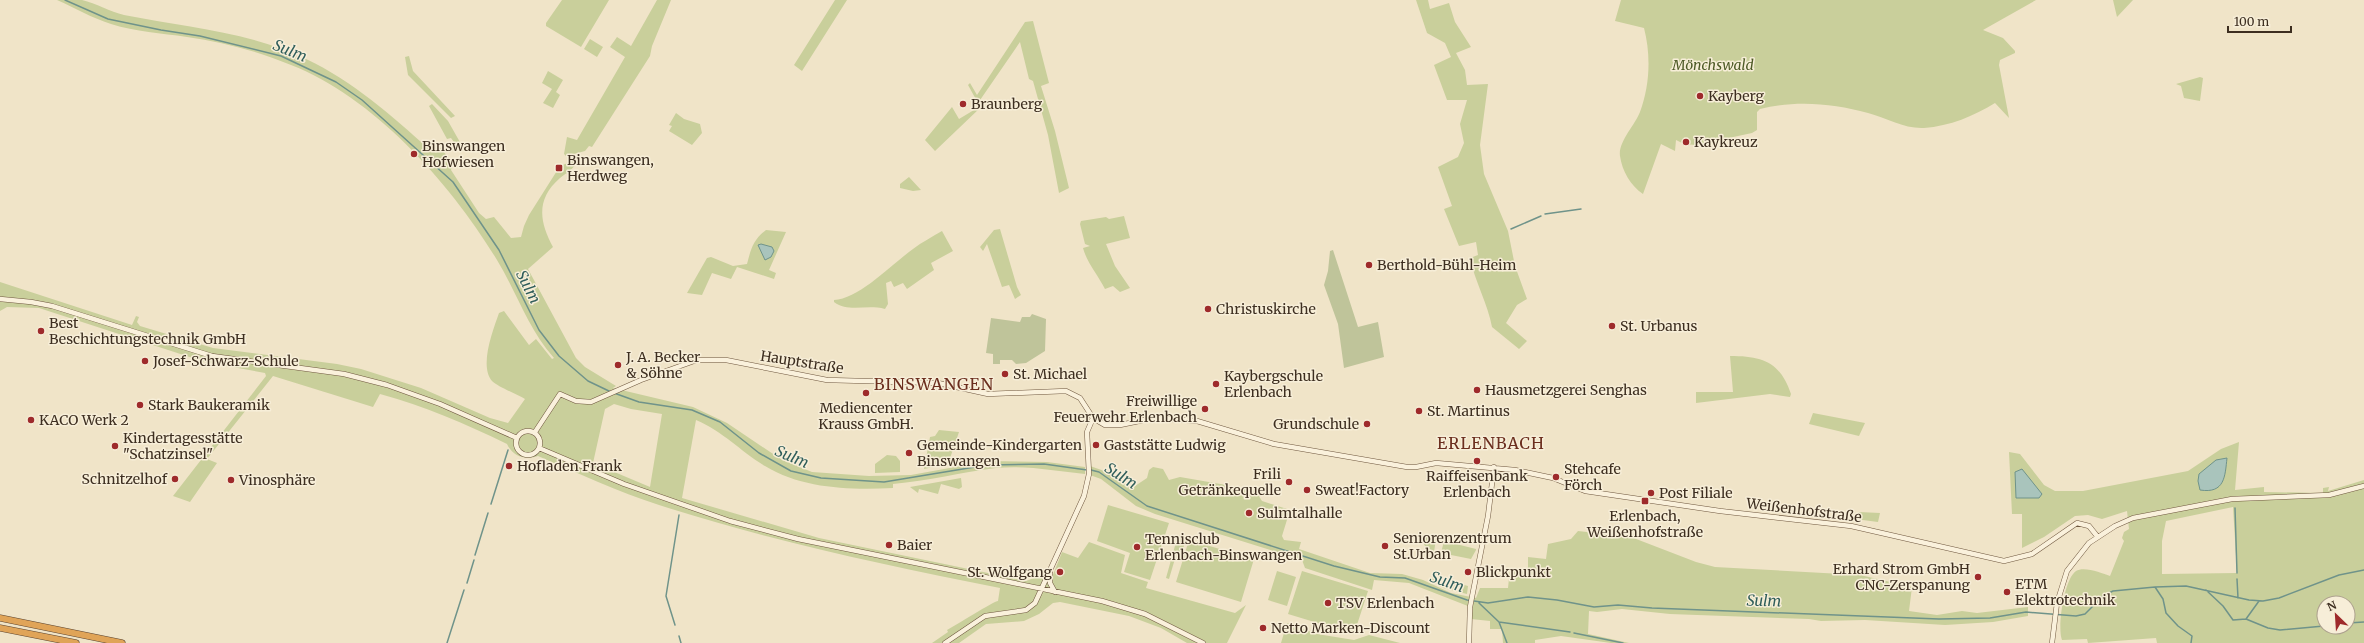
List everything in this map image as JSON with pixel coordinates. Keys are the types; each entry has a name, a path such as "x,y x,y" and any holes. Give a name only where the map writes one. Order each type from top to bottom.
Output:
{"highway":[{"path":"0,618 122,643"},
{"path":"0,628 76,643"}],"street":[{"path":"0,299 52,306 212,356 344,374 387,385 440,404 517,438"},
{"name":"Hauptstraße","path":"535,432 560,394 583,403 596,401 619,390 697,360 724,360 827,380 938,383 988,394 1066,391 1080,398 1093,418"},
{"path":"945,643 985,616 1026,610 1035,603 1084,496 1089,474 1087,432 1093,418"},
{"name":"Weißenhofstraße","path":"1093,418 1101,424 1111,426 1154,418 1197,421 1280,445 1393,463 1407,467 1416,467 1436,463 1494,467 1553,478 1585,491 1720,512 1851,526 2004,561 2032,554 2077,523 2089,526 2097,536"},
{"path":"524,431 535,432 539,438 539,448 534,454 522,454 517,448 517,438 524,431"},
{"path":"539,448 624,484 730,521 798,539 1102,601 1145,614 1203,643"},
{"path":"1469,643 1470,607 1477,562 1488,516 1494,467"},
{"path":"2052,643 2056,609 2061,586 2067,571 2077,555 2097,536 2133,518 2188,507 2250,497 2329,495 2364,486"},
{"path":"1050,571 1050,583 1055,592"}],"green space":[{"path":"57,0 82,0 124,15 240,36 263,42 306,59 356,88 430,150 438,145 453,163 451,170 479,213 486,219 494,217 511,238 521,237 529,215 560,166 573,161 576,163 571,170 552,186 544,202 542,211 543,219 548,237 553,247 528,269 576,358 585,367 616,386 613,388 693,407 727,423 782,460 812,472 869,476 911,475 988,461 1047,462 1085,467 1085,474 1007,467 893,484 893,488 860,489 827,486 811,484 780,474 756,460 715,430 696,420 682,498 819,538 1026,581 1037,577 1051,580 1062,552 1078,558 1089,542 1125,555 1121,573 1148,582 1146,588 1235,613 1246,605 1227,643 1187,643 1161,628 1129,616 1060,602 1053,603 1039,614 1024,621 986,624 959,643 932,643 948,632 947,630 998,601 1000,588 828,551 701,518 628,494 538,456 529,458 516,455 507,444 413,404 380,394 373,407 273,376 207,459 217,463 190,502 173,496 266,376 265,373 205,362 39,308 7,307 0,311 0,282 132,325 136,316 139,317 137,322 140,326 213,348 337,364 361,369 421,388 490,418 508,423 525,399 492,381 488,374 488,348 499,313 504,311 529,345 536,339 552,359 554,358 545,347 530,323 497,260 479,231 458,202 408,146 381,121 352,98 322,79 266,55 187,37 120,27 97,19","holes":["614,404 631,409 662,414 650,487 593,463 605,409"]},
{"path":"562,0 609,0 581,47 546,26 546,23"},
{"path":"657,0 671,0 652,46 650,56 592,147 589,146 585,151 566,156 564,154 567,137 577,140 625,57 610,47 617,37 631,46"},
{"path":"835,0 847,0 802,71 794,65"},
{"path":"1416,0 1428,0 1430,9 1449,3 1455,22 1471,47 1456,53 1465,70 1467,85 1488,84 1480,145 1484,174 1508,231 1515,266 1527,299 1517,305 1506,323 1527,341 1519,349 1492,327 1488,310 1470,258 1478,255 1476,242 1459,246 1444,209 1452,206 1438,167 1458,157 1464,143 1460,124 1467,100 1447,100 1434,65 1451,57 1445,43 1427,33"},
{"name":"Mönchswald","path":"1621,0 2036,0 1983,30 2003,38 2015,51 2015,53 2000,60 1999,65 2009,118 1995,103 1979,112 1952,123 1934,127 1917,128 1903,125 1868,113 1828,105 1787,104 1773,106 1760,109 1757,112 1757,130 1752,133 1696,145 1684,144 1676,140 1675,151 1661,144 1643,194 1635,187 1625,173 1621,162 1620,151 1624,139 1638,117 1643,102 1648,81 1648,49 1644,28 1615,21"},
{"path":"2113,0 2133,0 2117,17"},
{"path":"1033,21 1049,83 1041,86 1055,131 1069,188 1059,193 1048,135 1033,81 1029,79 1020,42 978,103 968,85 970,83 977,95 1025,22"},
{"path":"590,39 603,47 597,57 584,49"},
{"path":"409,56 413,71 455,116 451,118 408,75 405,57"},
{"path":"548,71 563,80 556,92 560,95 553,108 543,103 552,89 542,83"},
{"path":"2200,77 2203,78 2200,101 2184,98 2181,86 2176,84"},
{"path":"432,104 448,121 465,151 459,149 451,138 447,139 429,106"},
{"path":"952,107 959,119 979,107 980,108 935,151 925,140"},
{"path":"676,113 684,119 700,124 702,133 692,145 669,131 672,126 669,125"},
{"path":"909,177 921,190 913,191 900,188 900,184"},
{"path":"1124,216 1130,238 1106,244 1115,266 1130,288 1120,292 1113,286 1105,289 1090,264 1083,248 1090,246 1085,244 1080,224 1081,221 1106,217 1109,219"},
{"path":"1000,229 1017,287 1021,295 1015,299 1009,285 1002,287 987,244 983,251 980,247 994,230"},
{"path":"766,230 786,232 769,270 776,273 774,279 737,267 731,279 712,273 702,295 687,293 707,258 711,257 733,266 747,264 753,245 758,237"},
{"path":"942,231 953,251 931,263 934,270 907,289 903,283 894,287 891,281 886,283 888,304 885,309 871,307 852,308 834,302 834,300 854,294 875,280 916,246"},
{"path":"1333,250 1358,327 1378,322 1384,357 1344,368 1338,324 1324,285 1328,271 1330,251"},
{"path":"1032,314 1046,319 1045,351 1026,363 1016,364 1012,360 1000,360 1000,364 993,364 993,354 986,353 991,318 1020,322 1022,317 1030,317"},
{"path":"1730,356 1752,357 1769,363 1776,368 1787,383 1791,394 1790,397 1770,394 1696,403 1696,392 1733,392"},
{"path":"1813,413 1865,423 1859,436 1809,424"},
{"path":"939,430 959,432 948,464 924,469 930,437 935,436"},
{"path":"2239,442 2235,490 2264,487 2264,492 2323,493 2323,488 2329,487 2328,491 2364,480 2364,643 2157,643 2156,638 2088,643 2087,639 2062,640 2060,625 2061,615 2068,583 2076,571 2084,569 2093,570 2110,576 2124,541 2122,538 2124,532 2129,529 2127,511 2102,519 2088,515 2075,516 2044,537 2022,548 2022,514 2012,514 2009,452 2020,454 2044,485 2055,491 2083,491 2188,471 2221,449","holes":["2233,507 2237,573 2162,574 2162,541 2166,521"]},
{"path":"887,455 896,456 900,461 900,472 875,473 875,464"},
{"path":"1090,466 1110,473 1132,488 1147,478 1149,470 1153,467 1163,469 1169,480 1180,477 1255,490 1262,501 1290,510 1282,536 1284,540 1301,542 1299,549 1370,573 1402,574 1423,580 1451,593 1476,598 1480,588 1508,588 1510,569 1528,569 1528,557 1546,559 1548,544 1571,539 1578,531 1631,537 1696,562 1715,567 1860,575 1912,587 1909,611 1937,615 1962,611 1977,613 2028,607 2028,616 1993,622 1945,625 1865,620 1821,621 1809,619 1670,614 1622,609 1597,612 1589,611 1588,634 1629,643 1611,643 1561,636 1535,640 1535,643 1503,643 1502,629 1490,629 1490,621 1471,619 1473,608 1409,583 1374,580 1372,590 1305,568 1302,560 1155,514 1136,506 1101,479 1090,475"},
{"path":"961,478 962,487 959,489 941,484 938,494 919,489 918,493 910,487"},
{"name":"Tennisclub Erlenbach-Binswangen","path":"1108,505 1169,523 1150,580 1124,572 1130,553 1097,541"},
{"path":"1859,512 1880,513 1878,522 1855,519"},
{"path":"1178,535 1186,538 1182,553 1177,552 1169,579 1166,578"},
{"path":"1419,535 1436,539 1434,552 1425,546"},
{"path":"1189,540 1254,559 1241,602 1176,582"},
{"path":"1444,541 1476,550 1471,559 1441,553"},
{"path":"1277,571 1296,577 1287,606 1268,600"},
{"name":"TSV Erlenbach","path":"1302,571 1368,591 1354,634 1288,614"},
{"path":"1432,577 1449,585 1450,581 1468,586 1467,594 1443,588 1431,581"},
{"path":"1287,623 1317,634 1354,640 1369,635 1400,643 1281,643"}],"water":[{"path":"761,244 772,247 774,251 771,257 765,260 758,245"},
{"path":"2227,458 2224,477 2219,486 2208,491 2200,490 2198,481 2199,474 2216,460"},
{"path":"2022,469 2042,494 2039,498 2016,498 2015,472"}],"waterway":[{"name":"Sulm","path":"65,0 108,19 200,36 281,56 336,82 362,100 453,182 499,250 539,330 559,356 588,381 611,392"},
{"path":"1545,214 1581,209"},
{"path":"1511,229 1541,216"},
{"name":"Sulm","path":"614,393 639,402 692,410 720,422 759,453 791,471 821,478 884,482 987,465 1044,464 1087,470"},
{"path":"491,504 508,450"},
{"name":"Sulm","path":"1091,470 1099,472 1147,506 1334,566 1380,577 1405,578 1467,600 1488,603 1528,597 1557,600 1594,607 1618,605 1652,608 1939,619 1990,618 2026,612 2076,616 2085,614 2103,596 2113,591 2155,587 2163,599 2166,613 2178,626 2192,636 2191,643"},
{"path":"2235,508 2237,573"},
{"path":"475,555 488,513"},
{"path":"675,625 666,596 679,515"},
{"path":"467,583 474,560"},
{"path":"2155,587 2186,586 2249,600 2263,601 2279,598 2339,575 2364,570"},
{"path":"2237,579 2238,598"},
{"path":"447,643 464,590"},
{"path":"2206,590 2223,606 2233,620 2246,619 2268,628 2280,630 2316,627"},
{"path":"2246,619 2259,601"},
{"path":"1479,603 1499,622 1507,643"},
{"path":"1499,622 1570,632"},
{"path":"2356,622 2364,622"},
{"path":"1574,633 1623,643"},
{"path":"679,636 681,643"}],"place":[{"name":"Kayberg","path":"1700,96"},
{"name":"Braunberg","path":"963,104"},
{"name":"Kaykreuz","path":"1686,142"},
{"name":"Binswangen Hofwiesen","path":"414,154"},
{"name":"Binswangen, Herdweg","path":"559,168"},
{"name":"Berthold-Bühl-Heim","path":"1369,265"},
{"name":"Christuskirche","path":"1208,309"},
{"name":"St. Urbanus","path":"1612,326"},
{"name":"Best Beschichtungstechnik GmbH","path":"41,331"},
{"name":"Josef-Schwarz-Schule","path":"145,361"},
{"name":"J. A. Becker & Söhne","path":"618,365"},
{"name":"St. Michael","path":"1005,374"},
{"name":"Kaybergschule Erlenbach","path":"1216,384"},
{"name":"Hausmetzgerei Senghas","path":"1477,390"},
{"name":"Mediencenter Krauss GmbH.","path":"866,393"},
{"name":"Stark Baukeramik","path":"140,405"},
{"name":"Freiwillige Feuerwehr Erlenbach","path":"1205,409"},
{"name":"St. Martinus","path":"1419,411"},
{"name":"KACO Werk 2","path":"31,420"},
{"name":"Grundschule","path":"1367,424"},
{"name":"Gaststätte Ludwig","path":"1096,445"},
{"name":"Kindertagesstätte \"Schatzinsel\"","path":"115,446"},
{"name":"Gemeinde-Kindergarten Binswangen","path":"909,453"},
{"name":"Raiffeisenbank Erlenbach","path":"1477,461"},
{"name":"Hofladen Frank","path":"509,466"},
{"name":"Stehcafe Förch","path":"1556,477"},
{"name":"Schnitzelhof","path":"175,479"},
{"name":"Vinosphäre","path":"231,480"},
{"name":"Frili Getränkequelle","path":"1289,482"},
{"name":"Sweat!Factory","path":"1307,490"},
{"name":"Post Filiale","path":"1651,493"},
{"name":"Erlenbach, Weißenhofstraße","path":"1645,501"},
{"name":"Sulmtalhalle","path":"1249,513"},
{"name":"Baier","path":"889,545"},
{"name":"Seniorenzentrum St.Urban","path":"1385,546"},
{"name":"Tennisclub Erlenbach-Binswangen","path":"1137,547"},
{"name":"St. Wolfgang","path":"1060,572"},
{"name":"Blickpunkt","path":"1468,572"},
{"name":"Erhard Strom GmbH CNC-Zerspanung","path":"1978,577"},
{"name":"ETM Elektrotechnik","path":"2007,592"},
{"name":"TSV Erlenbach","path":"1328,603"},
{"name":"Netto Marken-Discount","path":"1263,628"}],"district":[{"name":"BINSWANGEN","path":"934,384"},
{"name":"ERLENBACH","path":"1491,443"}]}
